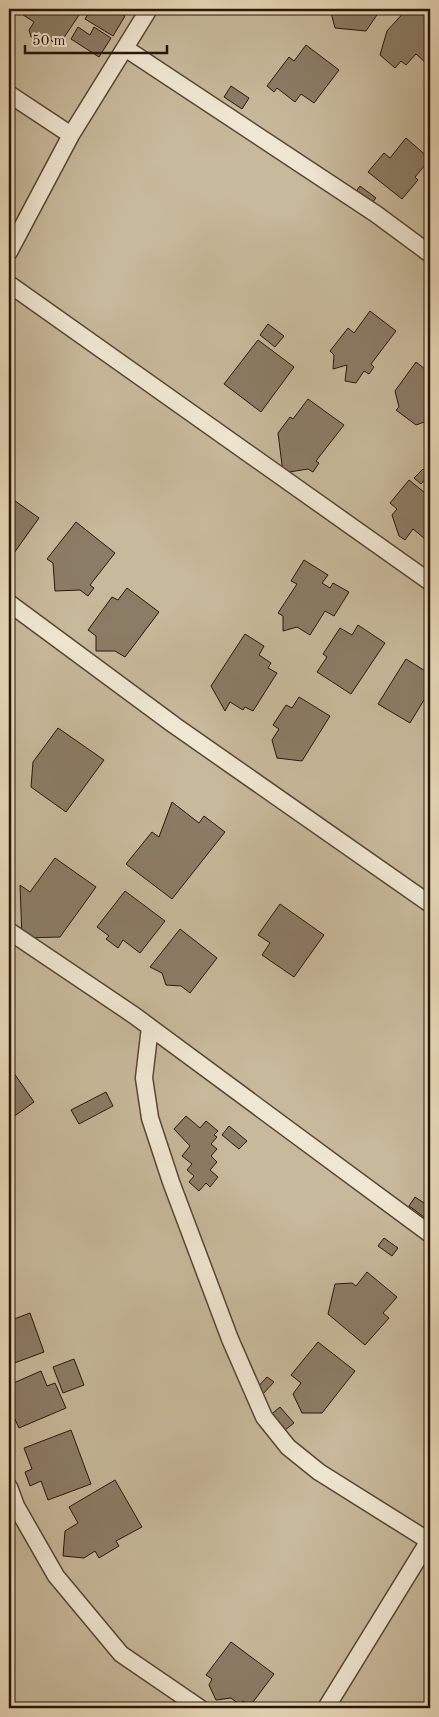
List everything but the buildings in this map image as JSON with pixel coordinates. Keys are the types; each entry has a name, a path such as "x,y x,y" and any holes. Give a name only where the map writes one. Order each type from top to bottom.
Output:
{"street":[{"path":"9,252 71,135 149,9"},
{"path":"125,48 376,214 430,254"},
{"path":"9,94 71,135"},
{"path":"9,284 430,582"},
{"path":"9,603 174,725 430,904"},
{"path":"9,931 150,1027 430,1234"},
{"path":"150,1027 144,1078 150,1118 171,1182 230,1339 264,1417 288,1447 319,1472 429,1540 326,1708"},
{"path":"9,1487 16,1506 56,1576 121,1654 200,1708"}],"shaded area":[{"path":"9,9 430,9 430,1708 9,1708"}]}
